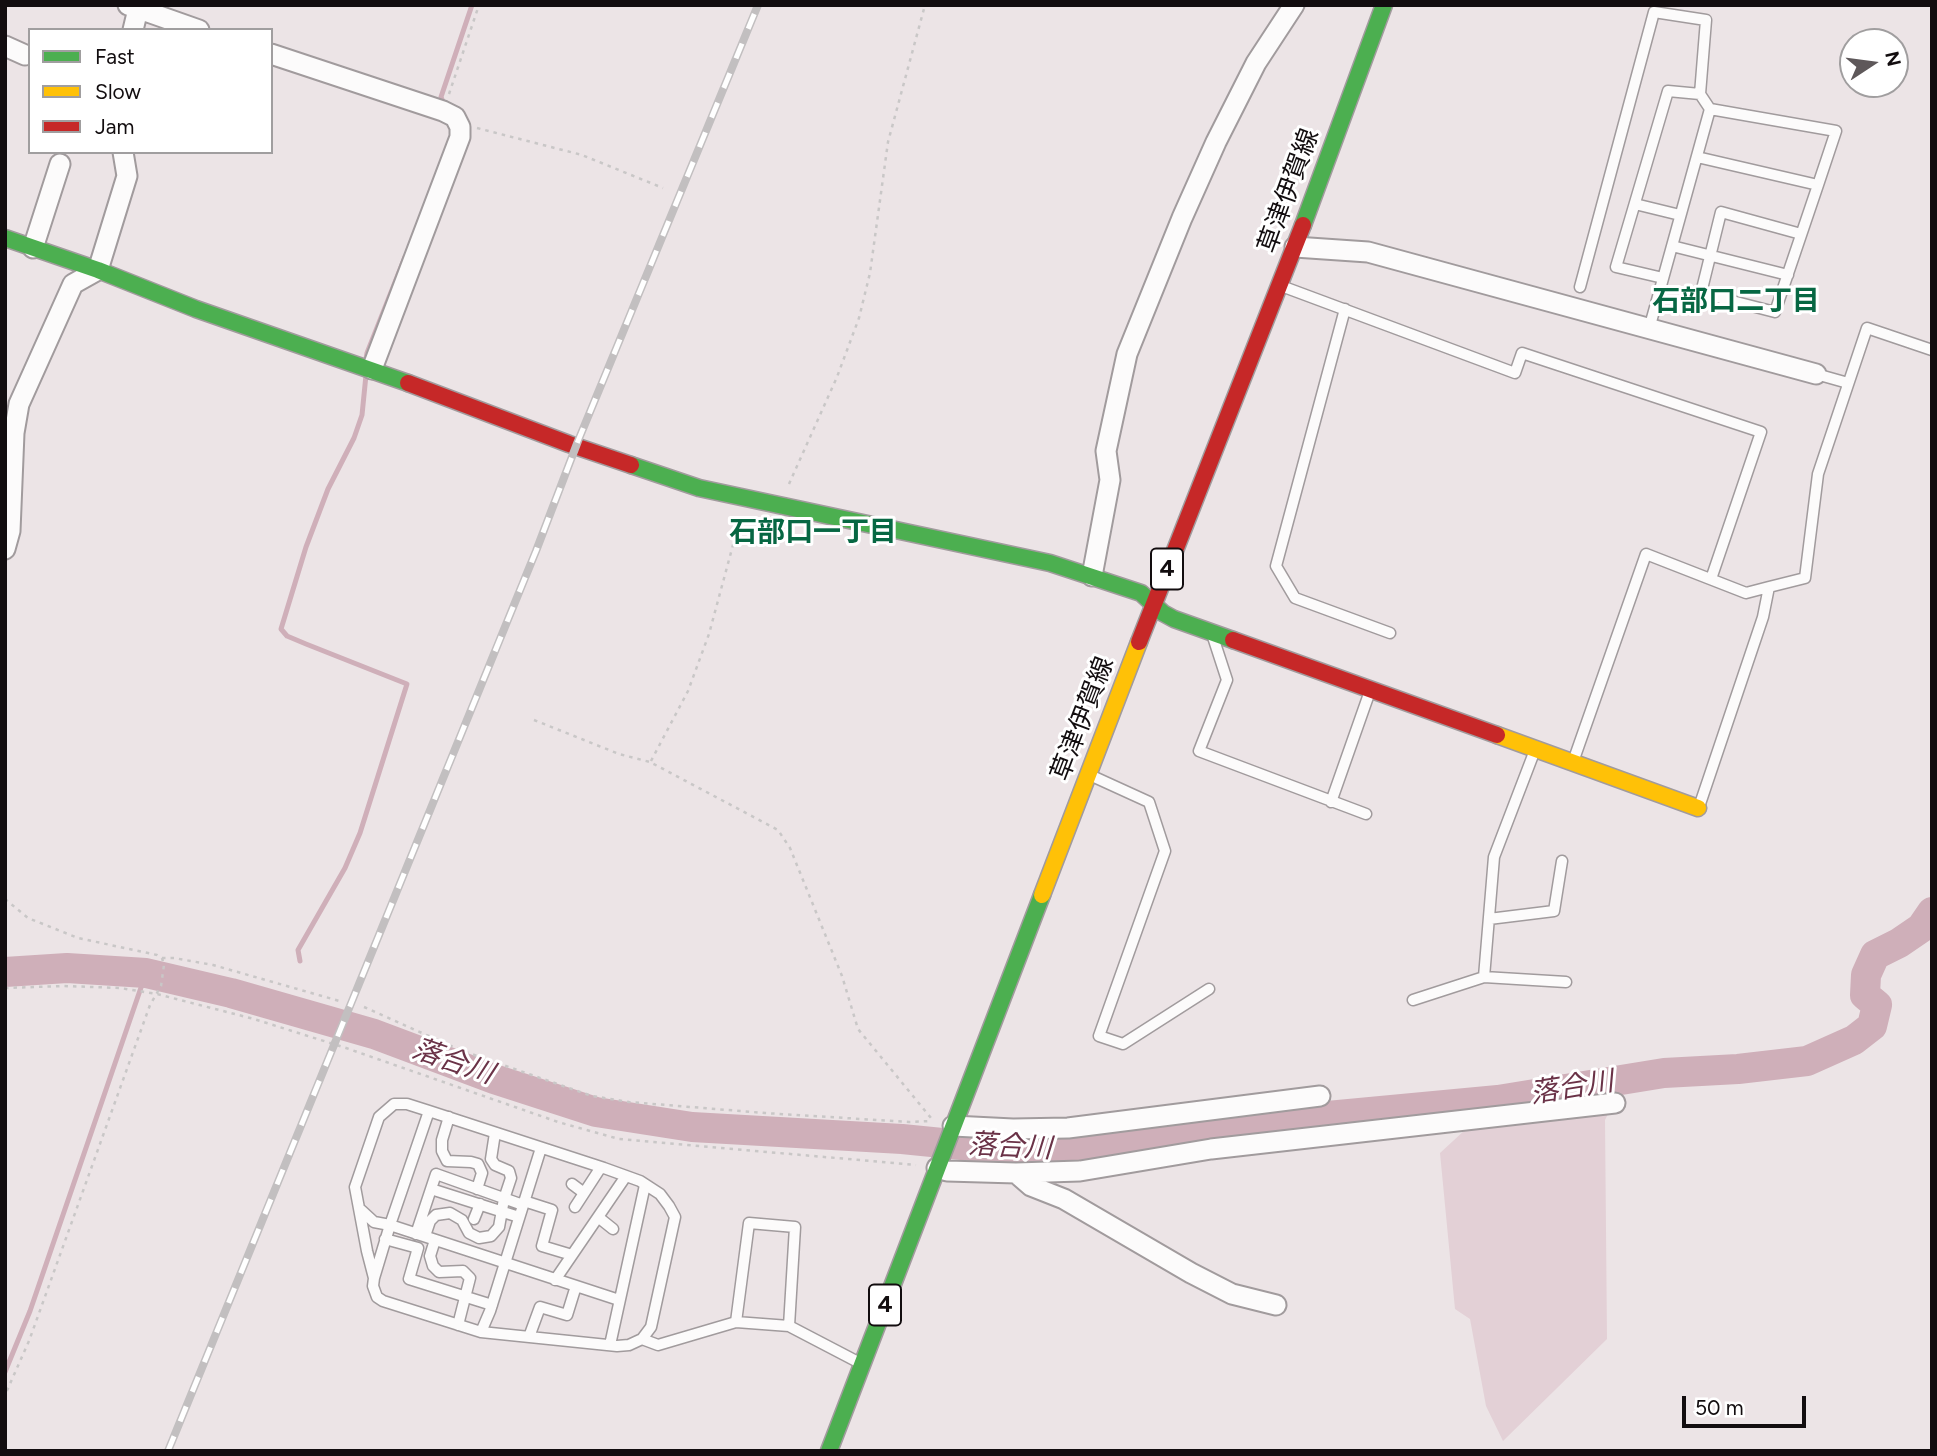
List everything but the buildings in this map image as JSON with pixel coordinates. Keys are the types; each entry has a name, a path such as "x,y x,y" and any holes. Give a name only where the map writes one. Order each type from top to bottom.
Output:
{"street":[{"path":"1092,576 1110,480 1106,451 1127,354 1216,142 1256,63 1294,5"},
{"name":"草津伊賀線","path":"829,1451 1154,604 1295,247 1384,5"},
{"path":"133,28 133,7 193,28"},
{"path":"5,46 25,55"},
{"path":"273,55 443,111 456,117 460,127 460,137 372,369"},
{"path":"7,536 13,433 19,404 73,284 99,270 127,176 123,154"},
{"path":"33,248 60,164"},
{"path":"5,238 99,270 196,309 372,369 585,450 699,488 1050,563 1092,576 1141,593 1174,619 1699,808"},
{"path":"1295,247 1368,252 1816,374"},
{"path":"951,1129 1068,1128 1320,1096"},
{"path":"939,1163 947,1171 1080,1171 1211,1149 1615,1103"},
{"path":"1016,1173 1031,1186 1064,1199 1222,1288 1276,1305"}],"lane":[{"path":"1580,287 1654,12 1706,20 1700,94 1710,109 1836,131 1775,312 1701,293 1721,212 1801,234"},
{"path":"1663,278 1616,267 1668,91 1700,94"},
{"path":"1648,328 1710,109"},
{"path":"1697,157 1818,185"},
{"path":"1635,204 1681,215"},
{"path":"1672,246 1788,275"},
{"path":"1280,285 1515,373 1522,353 1761,432 1711,579"},
{"path":"1345,309 1276,566 1295,598 1390,633"},
{"path":"1573,763 1647,554 1746,593 1805,578 1818,474 1867,328 1932,350"},
{"path":"1816,374 1848,383"},
{"path":"1699,808 1763,617 1769,587"},
{"path":"1212,633 1227,680 1199,751 1366,814"},
{"path":"1331,802 1371,690"},
{"path":"1484,977 1494,856 1535,749"},
{"path":"1088,775 1149,802 1165,851 1099,1036 1123,1044 1209,989"},
{"path":"1489,919 1554,911 1562,861"},
{"path":"1413,1000 1484,977 1566,982"},
{"path":"374,1278 355,1187 379,1117 394,1104 407,1104 449,1117 601,1167 626,1176 660,1194 675,1217 651,1327 642,1339 629,1345 481,1332 377,1297 373,1286 374,1278 429,1111"},
{"path":"449,1117 442,1140 442,1151 447,1161 471,1161 478,1164 482,1173 477,1189"},
{"path":"425,1237 430,1221 436,1215 450,1213 462,1220 469,1233 479,1238 491,1236 499,1227 510,1178 509,1171 495,1165 491,1159 495,1132"},
{"path":"481,1332 541,1148"},
{"path":"575,1208 601,1167"},
{"path":"458,1325 470,1278 463,1271 439,1272 433,1266 425,1237 431,1189 436,1174 504,1199 552,1210 542,1246 572,1255"},
{"path":"555,1280 626,1176"},
{"path":"572,1184 584,1193"},
{"path":"610,1345 645,1185"},
{"path":"431,1189 519,1217"},
{"path":"474,1219 481,1204"},
{"path":"360,1210 374,1222 619,1300"},
{"path":"598,1217 613,1229"},
{"path":"736,1322 749,1223 795,1227 789,1326"},
{"path":"385,1239 418,1248 409,1279 492,1305"},
{"path":"529,1337 540,1307 568,1315 576,1286"},
{"path":"642,1339 658,1345 736,1322 789,1326 862,1364"}],"path":[{"path":"443,111 479,5"},
{"path":"780,506 837,377 859,317 870,273 888,142 925,5"},
{"path":"460,127 469,126 582,155 663,188"},
{"path":"650,762 688,691 709,634 746,499"},
{"path":"364,1007 460,1050 592,1096 629,1102 765,1113 909,1122 934,1121 858,1029 842,976 790,848 778,830 650,762 619,754 534,720"},
{"path":"5,899 27,918 78,938 162,958 213,965 343,1002"},
{"path":"5,1395 29,1341 68,1226 150,1005 161,986 162,958"},
{"path":"5,988 120,988 157,994 254,1018 558,1122 619,1139 939,1163"}],"shaded area":[{"path":"1608,1114 1605,1120 1607,1339 1503,1441 1486,1406 1470,1319 1455,1309 1440,1153 1466,1129"}],"waterway":[{"path":"445,107 441,97 472,5"},
{"path":"366,359 405,257"},
{"path":"300,961 298,950 345,868 360,833 407,684 287,636 281,629 306,547 328,489 354,438 362,415 366,375"},
{"name":"落合川","path":"5,972 67,968 146,973 231,993 374,1034 494,1079 596,1112 692,1127 902,1139 1042,1153 1285,1120 1498,1100 1664,1073 1738,1069 1807,1061 1854,1040 1872,1026 1877,1005 1865,995 1866,975 1875,955 1921,928 1932,912"},
{"path":"5,1372 30,1311 146,973"}],"railway":[{"path":"168,1451 758,5"}],"traffic: fast":[{"path":"1303,225 1384,5"},
{"path":"5,238 98,270 196,309 408,383"},
{"path":"631,465 699,488 1050,563 1141,593 1174,619 1233,640"},
{"path":"829,1451 1042,895"}],"traffic: slow":[{"path":"1042,895 1139,642"},
{"path":"1497,735 1698,808"}],"traffic: jam":[{"path":"1139,642 1303,225"},
{"path":"408,383 631,465"},
{"path":"1233,640 1497,735"}],"district":[{"name":"石部口二丁目","path":"1736,302"},
{"name":"石部口一丁目","path":"813,533"}]}
